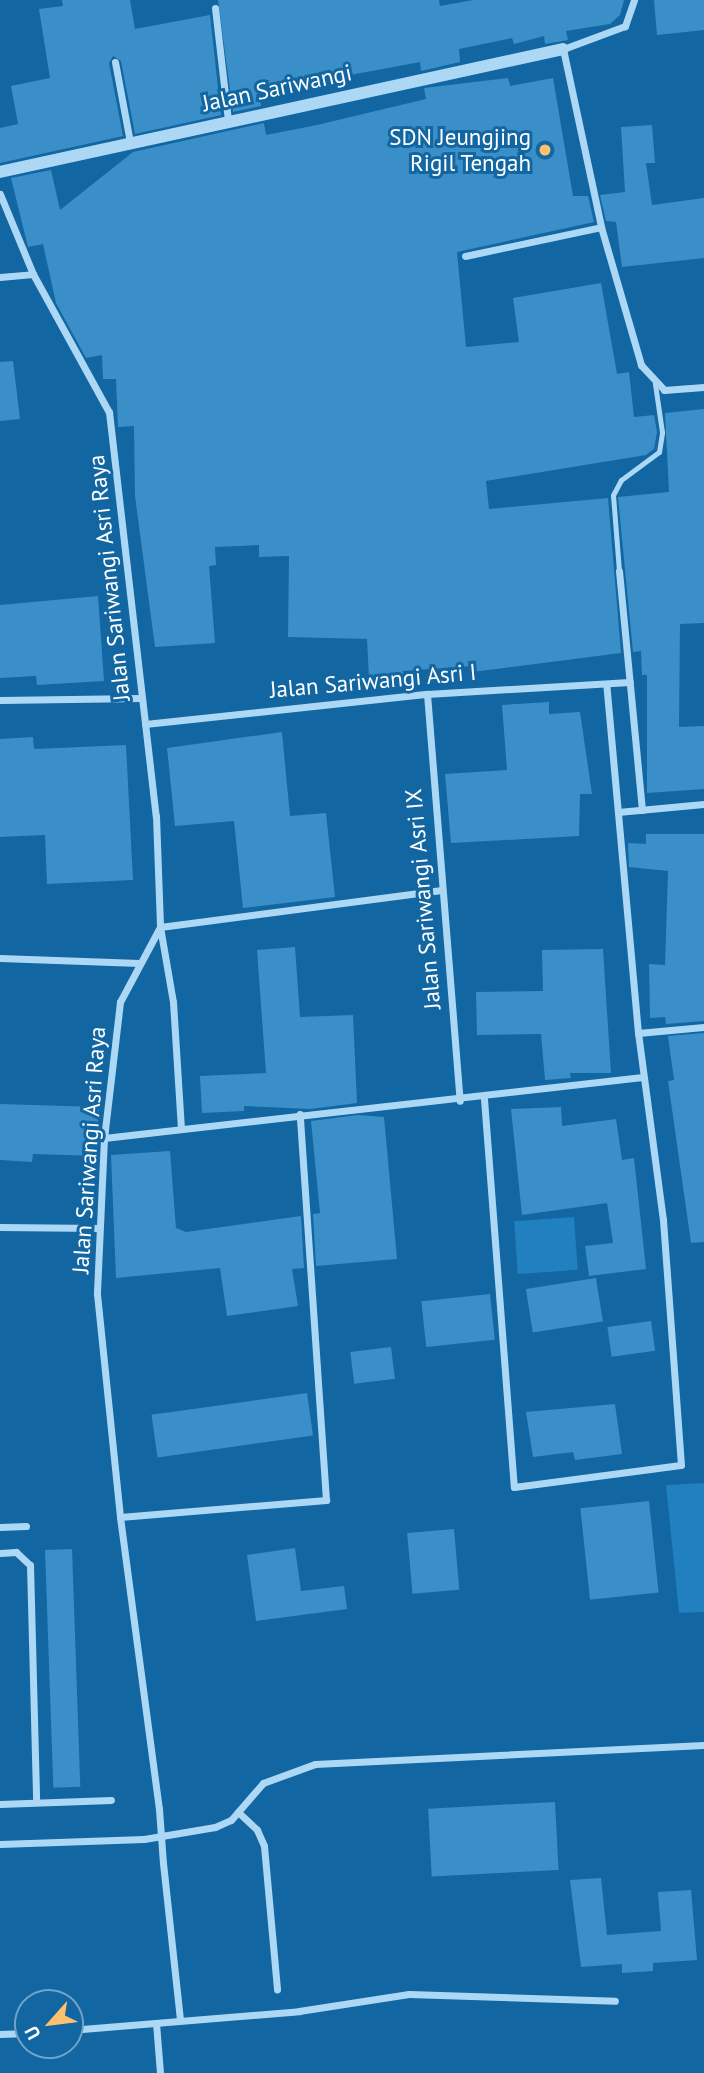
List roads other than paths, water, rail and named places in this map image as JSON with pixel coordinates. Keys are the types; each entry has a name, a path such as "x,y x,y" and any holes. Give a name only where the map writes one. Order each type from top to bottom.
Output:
{"street":[{"path":"634,0 625,26 563,49 601,227 641,365 655,384 675,391 704,387"},
{"path":"215,8 228,120"},
{"name":"Jalan Sariwangi","path":"0,172 228,120 563,49"},
{"path":"115,62 130,142"},
{"name":"Jalan Sariwangi Asri Raya","path":"0,194 33,274 109,412 145,724 160,927 120,1002 104,1139 97,1294 120,1517 159,1809 180,2020"},
{"path":"465,256 601,227"},
{"path":"0,276 33,274"},
{"path":"619,571 642,810"},
{"name":"Jalan Sariwangi Asri I","path":"145,724 427,694 630,682"},
{"path":"484,1099 514,1487 681,1465 663,1220 638,1033 606,684"},
{"name":"Jalan Sariwangi Asri IX","path":"427,694 440,890 460,1101"},
{"path":"0,700 141,698"},
{"path":"618,812 704,804"},
{"path":"181,1129 173,1002 160,927 440,890"},
{"path":"0,958 139,963"},
{"path":"638,1033 704,1027"},
{"path":"104,1139 300,1114 484,1099 643,1077"},
{"path":"120,1517 326,1500 300,1114"},
{"path":"0,1227 99,1228"},
{"path":"0,1527 26,1525"},
{"path":"0,1553 16,1552 30,1565 36,1802"},
{"path":"0,1844 144,1839 215,1827 238,1812 263,1783 315,1764 704,1745"},
{"path":"0,1804 111,1800"},
{"path":"238,1812 257,1830 264,1846 277,1989"},
{"path":"84,2029 409,1994 615,2001"},
{"path":"156,2023 160,2073"}],"lane":[{"path":"619,571 613,495 621,480 659,452 662,432 655,384"}],"place":[{"name":"SDN Jeungjing Rigil Tengah","path":"545,150"}]}
